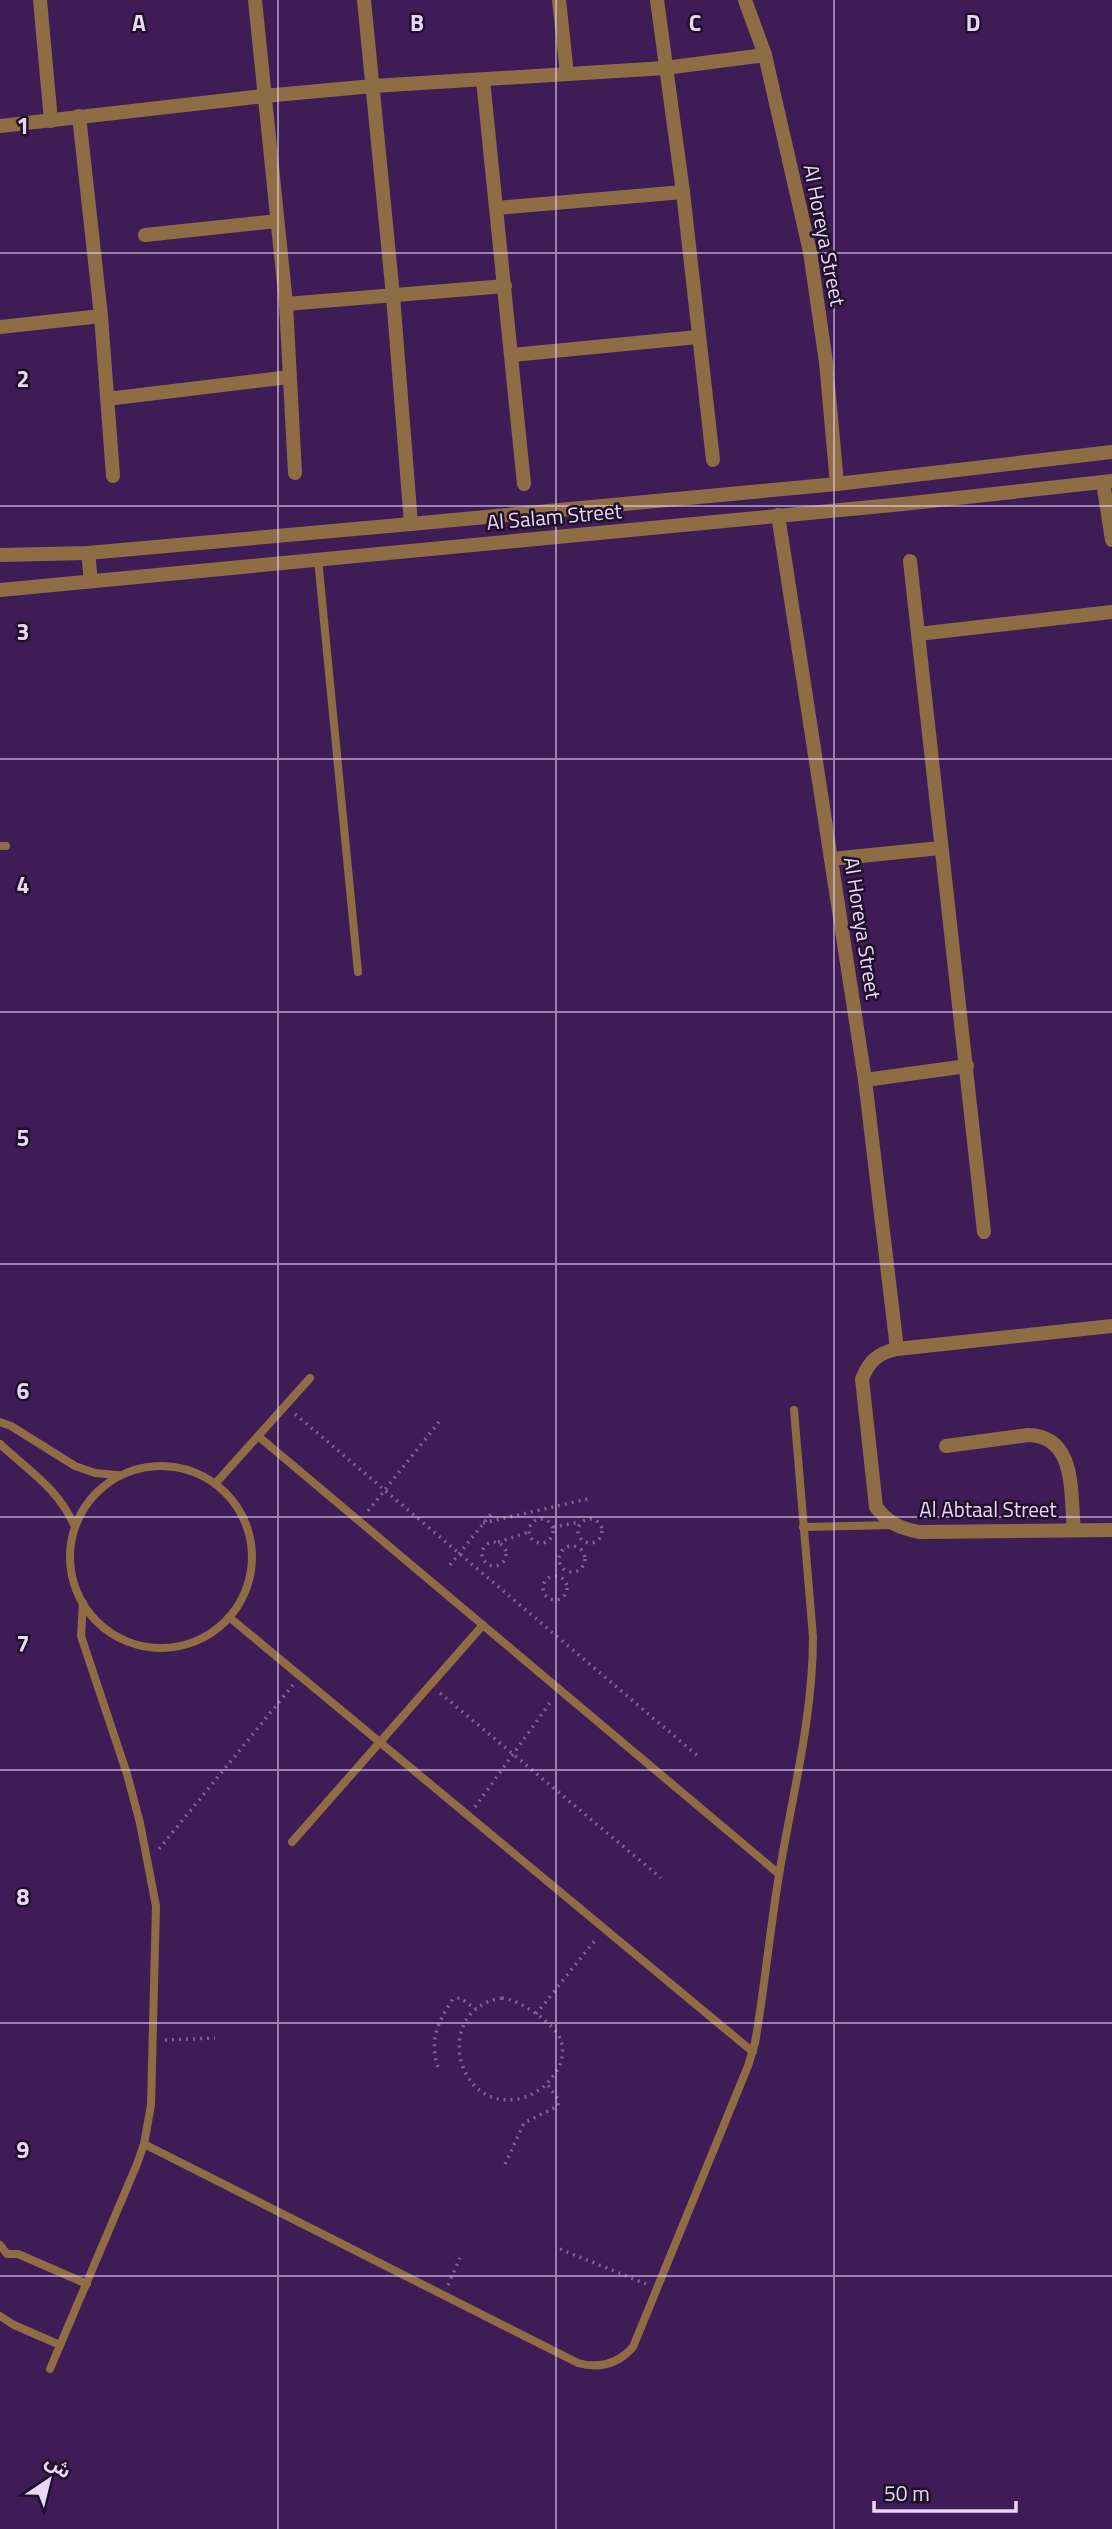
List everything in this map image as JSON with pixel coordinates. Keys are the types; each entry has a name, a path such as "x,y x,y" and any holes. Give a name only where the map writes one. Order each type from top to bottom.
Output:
{"street":[{"path":"40,0 51,121"},
{"path":"255,0 286,304 295,473"},
{"path":"364,0 393,296 411,524"},
{"path":"559,0 567,74"},
{"path":"657,0 683,192 713,460"},
{"name":"Al Horeya Street","path":"745,0 765,55 810,252 825,362 837,484"},
{"path":"0,126 264,96 373,86 665,68 765,55"},
{"path":"484,80 524,484"},
{"path":"79,116 101,316 113,476"},
{"path":"497,208 683,192"},
{"path":"145,235 277,221"},
{"path":"286,304 505,286"},
{"path":"0,327 101,316"},
{"path":"512,355 698,337"},
{"path":"107,399 289,377"},
{"name":"Al Salam Street","path":"0,555 88,553 411,524 837,484 1112,452"},
{"path":"1107,481 1112,540"},
{"name":"Al Salam Street","path":"0,590 1107,481"},
{"name":"Al Horeya Street","path":"778,515 865,1080 897,1349"},
{"path":"88,553 91,581"},
{"path":"910,561 984,1232"},
{"path":"918,634 1112,612"},
{"path":"831,859 940,848"},
{"path":"865,1080 967,1066"},
{"path":"897,1349 1112,1326"},
{"name":"Al Abtaal Street","path":"897,1349 874,1358 866,1367 862,1379 876,1507 884,1518 894,1525 919,1532 1112,1530"},
{"path":"946,1446 1028,1435 1041,1435 1052,1440 1061,1448 1066,1460 1074,1530"}],"lane":[{"path":"318,559 358,972"},
{"path":"215,1484 310,1378"},
{"path":"144,2144 578,2364 600,2366 619,2360 633,2347 753,2052 813,1661 794,1410"},
{"path":"0,1422 85,1470 120,1475"},
{"path":"258,1436 779,1874"},
{"path":"0,1444 54,1491 75,1527"},
{"path":"169,1466 201,1475 215,1484 238,1508 250,1539 251,1572 239,1603 217,1628 187,1644 153,1647 136,1644 113,1633 93,1617 83,1603 72,1574 71,1542 75,1527 92,1497 120,1475 136,1469 169,1466"},
{"path":"803,1527 894,1525"},
{"path":"50,2369 144,2144 150,2105 156,1906 127,1774 81,1636 83,1603"},
{"path":"229,1617 753,2052"},
{"path":"292,1842 483,1625"},
{"path":"0,2245 7,2255"},
{"path":"0,2261 7,2255 18,2254 87,2284"},
{"path":"0,2316 60,2345"}],"path":[{"path":"285,1406 699,1756"},
{"path":"360,1521 439,1422"},
{"path":"483,1523 592,1498"},
{"path":"537,1511 539,1519"},
{"path":"450,1565 491,1514"},
{"path":"497,1542 502,1545 506,1556 499,1566 487,1565 481,1555 482,1549 491,1542 529,1532 534,1521 539,1519 550,1522 553,1527 551,1538 541,1544 535,1542 529,1532"},
{"path":"553,1527 593,1519 598,1522 602,1533 595,1542 584,1542"},
{"path":"582,1521 578,1532 584,1542"},
{"path":"579,1548 584,1542"},
{"path":"568,1546 579,1548 585,1558 581,1569 570,1572 564,1570 559,1560 563,1549 568,1546"},
{"path":"558,1577 564,1570"},
{"path":"552,1576 558,1577 564,1579 567,1590 565,1596 554,1601 545,1595 543,1584 552,1576"},
{"path":"148,1862 300,1676"},
{"path":"430,1685 661,1878"},
{"path":"469,1816 560,1689"},
{"path":"536,2014 604,1929"},
{"path":"438,2067 433,2045 440,2018 453,1999 460,1998 476,2009"},
{"path":"508,1998 536,2014 558,2034 562,2049 561,2064 546,2084 531,2094 511,2100 492,2097 474,2085 461,2064 458,2042 464,2024 476,2009 494,2000 508,1998"},
{"path":"152,2041 215,2038"},
{"path":"505,2164 524,2123 558,2106 558,2099 546,2084"},
{"path":"560,2249 657,2288"},
{"path":"444,2296 460,2258"}]}
